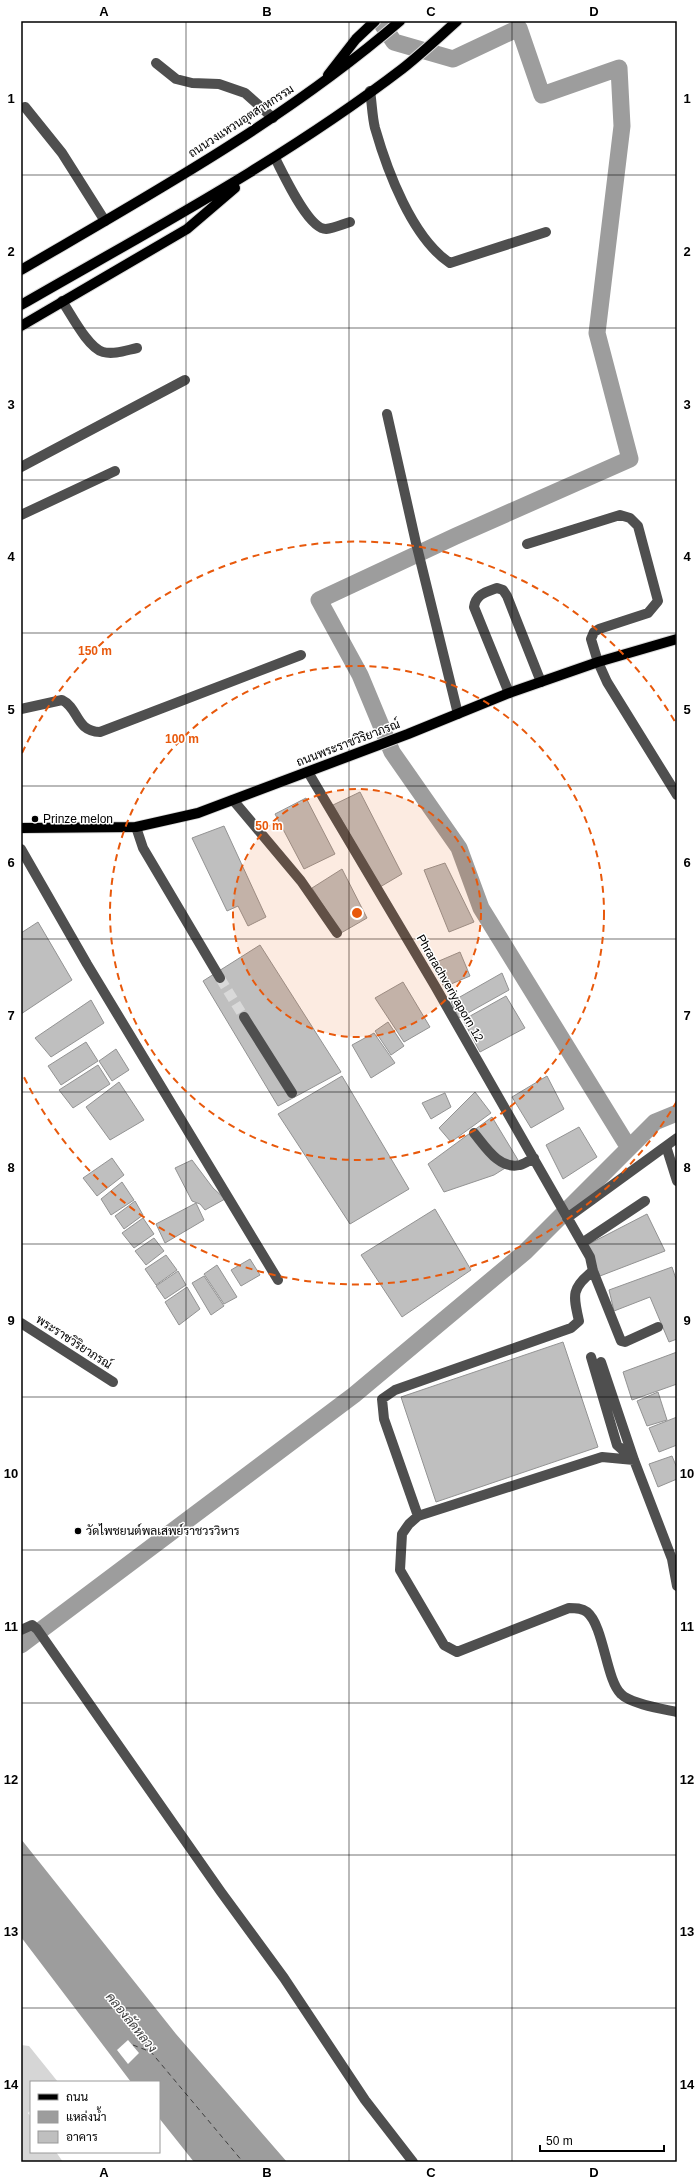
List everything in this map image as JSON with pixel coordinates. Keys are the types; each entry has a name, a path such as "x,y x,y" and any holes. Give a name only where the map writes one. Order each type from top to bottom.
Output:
{"main road":[{"path":"319,86 356,38 374,21"},
{"name":"ถนนวงแหวนอุตสาหกรรม","path":"21,270 203,163 272,118 319,86 365,51 400,21"},
{"path":"21,305 275,158 403,68 457,21"},
{"path":"21,326 187,229 258,169"},
{"name":"ถนนวงแหวนอุตสาหกรรม","path":"21,264 88,231"},
{"name":"ถนนพระราชวิริยาภรณ์","path":"21,828 136,827 198,813 363,752 509,693 598,662 677,640"}],"street":[{"path":"156,63 176,79 192,83 219,84 244,93 272,118"},
{"path":"370,92 375,127 401,198 424,238 438,254 450,262 546,232"},
{"path":"25,107 62,153 105,221"},
{"path":"275,158 297,199 315,225 325,229 350,222"},
{"path":"62,301 88,340 102,352 114,353 137,348"},
{"path":"21,467 185,380"},
{"path":"387,414 424,577 458,714"},
{"path":"21,515 115,471"},
{"path":"527,544 620,515 630,518 638,526 658,601 648,613 599,629 594,632 591,639 598,662 607,682 677,795"},
{"path":"509,693 474,607 475,600 479,595 497,588 503,590 507,596 541,682"},
{"path":"21,709 62,700 67,702 83,727 91,732 100,732 302,655"},
{"name":"Phrarachveriyaporn 12","path":"308,772 435,986 582,1243 590,1258 593,1272 621,1341 625,1342 658,1326"},
{"path":"233,800 301,881 337,933"},
{"path":"136,827 143,848 220,978"},
{"path":"21,849 87,964 278,1280"},
{"path":"244,1016 292,1093"},
{"path":"474,1133 494,1157 507,1165 519,1165 534,1158"},
{"path":"566,1216 677,1138"},
{"path":"666,1146 677,1181"},
{"path":"582,1243 645,1201"},
{"path":"418,1516 384,1419 382,1399 395,1390 571,1328 579,1321 574,1294 580,1281 593,1272"},
{"name":"พระราชวิริยาภรณ์","path":"21,1323 113,1382"},
{"path":"591,1357 617,1445 634,1460"},
{"path":"601,1362 634,1460 672,1559 677,1586"},
{"path":"634,1460 602,1457 418,1516 408,1524 402,1534 400,1570 444,1645 457,1652 569,1608 581,1609 587,1612 593,1619 616,1686 622,1695 658,1708 677,1712"},
{"path":"21,1630 32,1625 38,1629 221,1892 284,1978 365,2100 413,2162"}],"shaded area":[{"path":"21,2045 29,2046 57,2081 30,2081 30,2111 28,2113 30,2116 30,2153 57,2153 63,2162 21,2162"}],"water":[{"name":"คลองลัดหลวง","path":"21,1839 176,2034 287,2162 194,2162 160,2119 160,2081 130,2081 21,1937"}],"pier":[{"path":"128,2040 139,2053 128,2064 117,2050"}],"building":[{"path":"360,792 402,874 380,887 333,805"},
{"path":"306,798 335,854 304,869 275,814"},
{"path":"224,826 266,917 248,926 238,906 227,911 192,838"},
{"path":"445,863 474,922 449,932 424,870"},
{"path":"342,869 367,918 341,933 312,888"},
{"path":"38,922 72,980 21,1014 21,933"},
{"path":"260,945 341,1072 278,1106 203,981"},
{"path":"460,952 470,976 444,987 432,964"},
{"path":"502,973 509,990 459,1018 451,1002"},
{"path":"403,982 430,1027 404,1042 375,998"},
{"path":"506,996 525,1028 480,1052 463,1020"},
{"path":"91,1000 104,1023 51,1057 35,1038"},
{"path":"388,1022 404,1046 391,1055 375,1031"},
{"path":"374,1033 395,1063 371,1078 352,1045"},
{"path":"86,1042 98,1061 61,1085 48,1066"},
{"path":"116,1049 129,1070 112,1081 99,1061"},
{"path":"98,1065 110,1084 73,1108 59,1090"},
{"path":"342,1076 409,1189 350,1224 278,1114"},
{"path":"547,1076 564,1109 531,1128 512,1097"},
{"path":"119,1082 144,1120 110,1140 86,1107"},
{"path":"475,1092 491,1113 451,1142 439,1128"},
{"path":"445,1093 451,1107 431,1119 422,1103"},
{"path":"492,1117 518,1160 494,1175 444,1192 428,1164"},
{"path":"579,1127 597,1157 563,1179 546,1145"},
{"path":"112,1158 124,1175 97,1196 83,1178"},
{"path":"192,1160 213,1188 225,1199 205,1210 200,1204 192,1201 175,1168"},
{"path":"122,1182 134,1200 111,1215 101,1199"},
{"path":"135,1201 143,1215 124,1229 115,1216"},
{"path":"196,1203 204,1220 165,1243 156,1224"},
{"path":"435,1209 471,1270 402,1317 361,1255"},
{"path":"647,1214 665,1251 600,1276 587,1245"},
{"path":"143,1218 154,1234 134,1248 122,1233"},
{"path":"154,1238 164,1251 146,1265 135,1251"},
{"path":"166,1255 177,1270 156,1285 145,1269"},
{"path":"250,1259 260,1275 241,1286 231,1270"},
{"path":"217,1265 237,1297 224,1304 204,1274"},
{"path":"672,1267 677,1282 677,1339 669,1342 650,1297 614,1311 609,1290"},
{"path":"178,1271 186,1285 165,1299 156,1286"},
{"path":"204,1276 224,1306 211,1315 192,1283"},
{"path":"187,1287 200,1309 179,1325 165,1302"},
{"path":"563,1342 598,1447 436,1502 401,1397"},
{"path":"677,1352 677,1384 632,1400 623,1372"},
{"path":"658,1392 667,1420 647,1426 637,1401"},
{"path":"677,1417 677,1445 659,1452 649,1428"},
{"path":"672,1456 677,1468 677,1479 658,1487 649,1464"}],"waterway":[{"path":"380,21 394,42 453,59 519,28 542,95 619,68 622,126 597,333 630,459 456,536 319,600 360,675 392,752 459,848 481,908 629,1148"},
{"path":"21,1645 354,1395 525,1252 655,1122 677,1113"}],"ferry route":[{"path":"133,2045 151,2052 243,2162"}],"tunnel":[{"path":"220,978 244,1017"}],"place":[{"name":"Prinze melon","path":"35,819"},
{"name":"วัดไพชยนต์พลเสพย์ราชวรวิหาร","path":"78,1531"}]}
